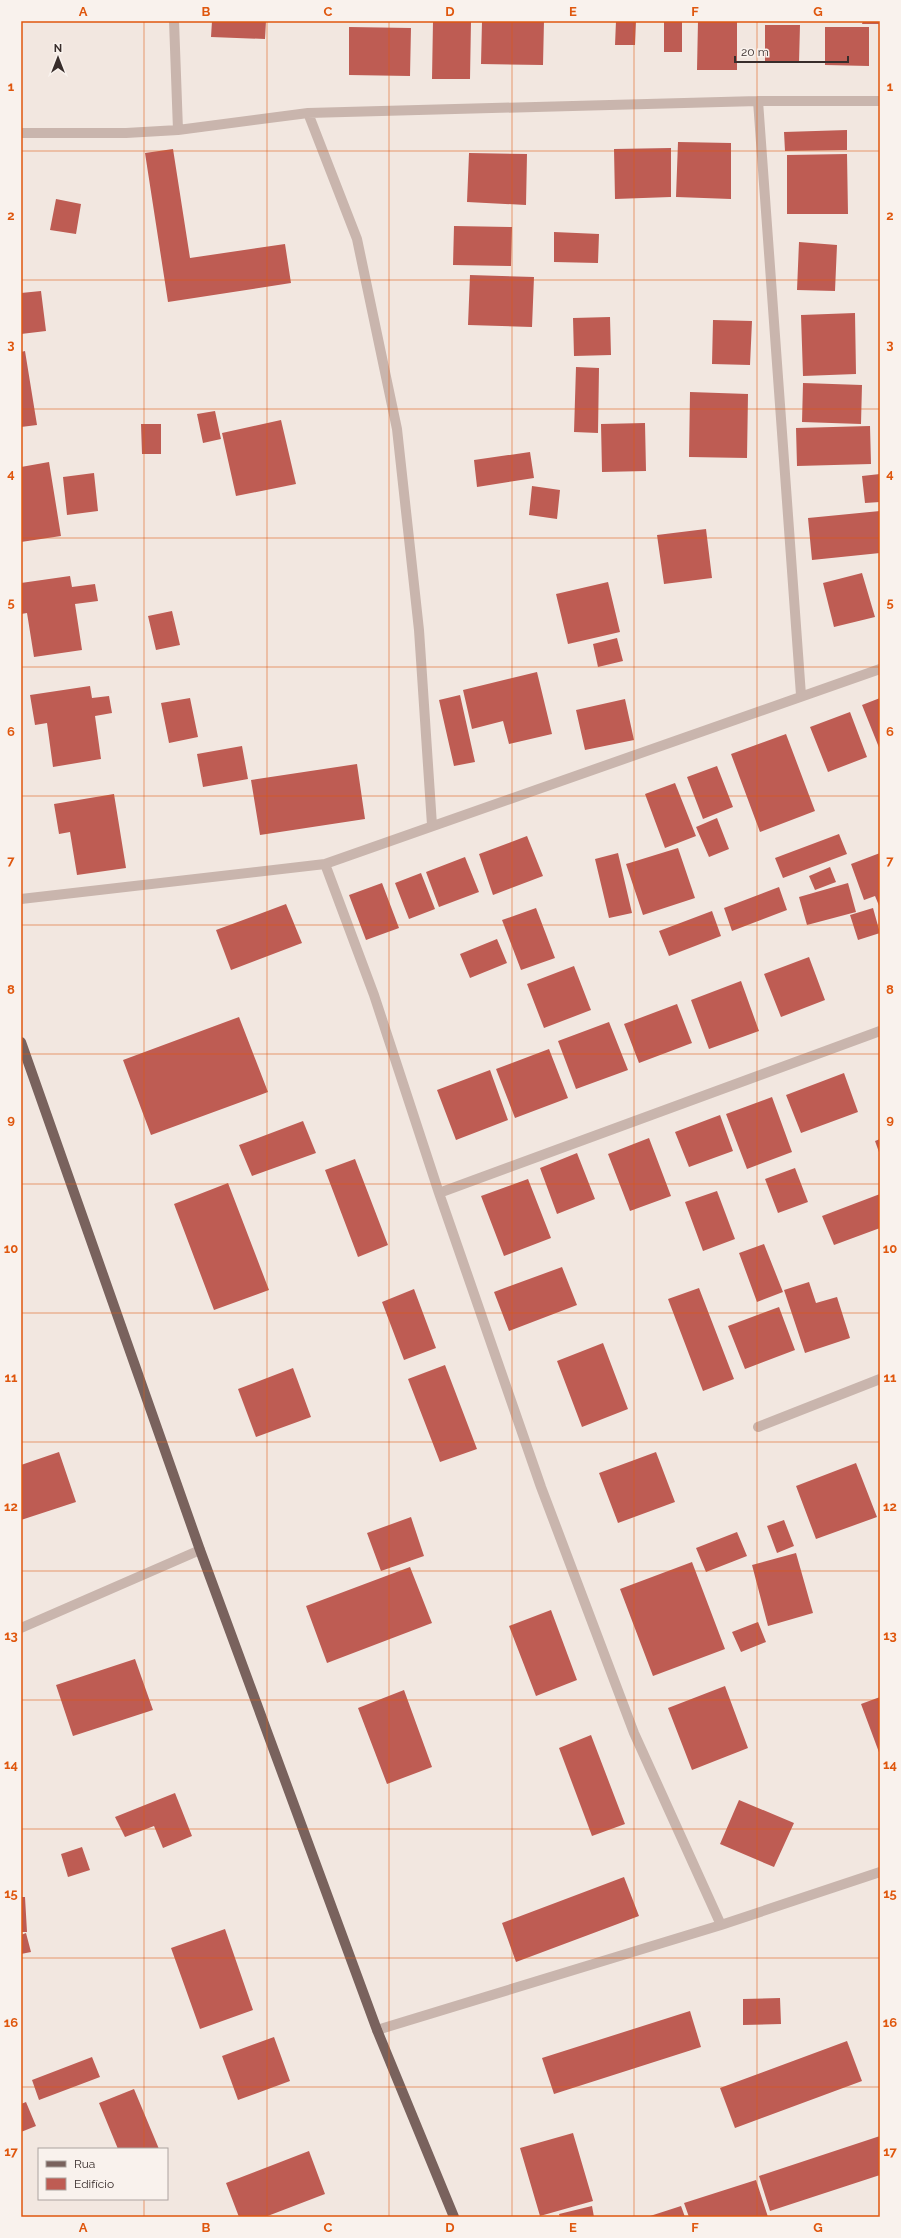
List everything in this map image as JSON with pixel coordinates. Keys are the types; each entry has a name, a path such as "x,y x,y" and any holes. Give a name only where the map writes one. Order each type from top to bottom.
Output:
{"main road":[{"path":"21,1042 200,1550 377,2030 454,2217"}],"street":[{"path":"174,21 178,130"},
{"path":"21,133 126,133 178,130 308,113 758,101 880,101"},
{"path":"758,101 801,695"},
{"path":"308,113 357,239 397,429 419,630 432,826"},
{"path":"21,899 325,864 801,695 880,669"},
{"path":"325,864 374,995 439,1193 541,1487 634,1733 722,1925"},
{"path":"439,1193 880,1031"},
{"path":"758,1427 880,1379"},
{"path":"21,1628 200,1550"},
{"path":"377,2030 722,1925 880,1872"}],"building":[{"path":"212,21 266,21 265,39 211,37"},
{"path":"433,21 471,21 470,79 432,79"},
{"path":"482,21 544,21 543,65 481,64"},
{"path":"616,21 636,21 635,45 615,45"},
{"path":"664,21 682,21 682,52 664,52"},
{"path":"698,21 737,21 737,70 697,70"},
{"path":"863,21 880,21 880,24 862,24"},
{"path":"765,25 800,25 799,63 765,63"},
{"path":"349,27 411,28 410,76 349,75"},
{"path":"825,27 869,27 869,66 825,65"},
{"path":"847,130 847,150 785,151 784,132"},
{"path":"678,142 731,143 731,199 676,197"},
{"path":"671,148 671,197 615,199 614,149"},
{"path":"173,149 190,258 285,244 291,283 168,302 145,153"},
{"path":"469,153 527,154 526,205 467,202"},
{"path":"847,154 848,214 787,214 787,155"},
{"path":"56,199 81,204 76,234 50,230"},
{"path":"454,226 512,227 511,266 453,265"},
{"path":"554,232 599,234 598,263 554,262"},
{"path":"799,242 837,245 835,291 797,290"},
{"path":"470,275 534,277 532,327 468,325"},
{"path":"41,291 46,331 21,334 21,293"},
{"path":"855,313 856,374 803,376 801,315"},
{"path":"610,317 611,355 574,356 573,318"},
{"path":"713,320 752,321 750,365 712,364"},
{"path":"25,351 37,425 21,427 21,352"},
{"path":"576,367 599,368 598,433 574,432"},
{"path":"803,383 862,385 861,424 802,422"},
{"path":"690,392 748,394 747,458 689,457"},
{"path":"215,411 221,439 203,443 197,414"},
{"path":"281,420 296,484 236,496 222,433"},
{"path":"645,423 646,471 602,472 601,424"},
{"path":"141,424 161,424 161,454 142,454"},
{"path":"870,426 871,464 797,466 796,428"},
{"path":"530,452 534,478 477,487 474,460"},
{"path":"49,462 61,536 21,542 21,467"},
{"path":"94,473 98,511 67,515 63,477"},
{"path":"880,474 880,502 865,503 862,476"},
{"path":"532,486 560,490 557,519 529,515"},
{"path":"880,511 880,553 812,560 808,518"},
{"path":"706,529 712,578 664,584 657,535"},
{"path":"862,573 875,617 834,627 823,583"},
{"path":"70,576 72,587 95,584 98,601 75,604 82,650 34,657 27,613 21,614 21,583"},
{"path":"608,582 620,632 568,644 556,594"},
{"path":"172,611 180,645 156,650 148,616"},
{"path":"617,638 623,661 598,667 593,644"},
{"path":"537,672 552,734 509,744 503,721 472,729 463,690"},
{"path":"90,686 92,698 109,696 112,713 95,716 101,759 53,767 47,723 35,725 30,695"},
{"path":"460,695 475,762 454,766 439,700"},
{"path":"190,698 198,737 169,743 161,703"},
{"path":"880,698 880,750 862,705"},
{"path":"625,699 634,740 585,750 576,710"},
{"path":"850,712 867,757 828,772 810,727"},
{"path":"786,734 815,811 760,832 731,754"},
{"path":"242,746 248,779 203,787 197,754"},
{"path":"357,764 365,819 260,835 251,780"},
{"path":"717,766 733,807 703,819 687,777"},
{"path":"675,783 696,836 665,848 645,794"},
{"path":"114,794 126,868 77,875 70,832 59,834 54,804"},
{"path":"717,818 729,849 709,857 696,827"},
{"path":"839,834 847,854 783,878 775,858"},
{"path":"527,836 543,876 493,895 479,854"},
{"path":"678,848 695,898 643,915 626,864"},
{"path":"618,853 632,913 609,918 595,859"},
{"path":"880,853 880,908 875,896 864,900 851,864"},
{"path":"465,857 479,892 439,907 426,872"},
{"path":"830,867 836,882 815,890 809,876"},
{"path":"421,873 435,909 409,919 395,883"},
{"path":"382,883 399,928 366,940 349,895"},
{"path":"848,883 856,912 807,925 799,897"},
{"path":"779,887 787,910 732,931 724,908"},
{"path":"286,904 302,943 231,970 216,930"},
{"path":"536,908 555,958 521,970 502,920"},
{"path":"873,908 880,933 858,940 850,915"},
{"path":"712,911 721,936 669,956 659,931"},
{"path":"497,939 507,963 470,978 460,954"},
{"path":"809,957 825,1000 781,1017 764,974"},
{"path":"574,966 591,1010 544,1028 527,984"},
{"path":"741,981 759,1031 709,1049 691,1000"},
{"path":"677,1004 692,1043 639,1063 624,1024"},
{"path":"239,1017 268,1092 151,1135 123,1060"},
{"path":"609,1022 628,1070 576,1089 558,1041"},
{"path":"549,1049 568,1098 515,1118 496,1069"},
{"path":"490,1070 508,1120 456,1140 437,1090"},
{"path":"844,1073 858,1112 801,1133 786,1095"},
{"path":"772,1097 792,1152 747,1169 726,1114"},
{"path":"720,1115 733,1151 689,1167 675,1132"},
{"path":"303,1121 316,1153 252,1176 239,1145"},
{"path":"649,1138 671,1196 630,1211 608,1154"},
{"path":"880,1139 880,1155 875,1141"},
{"path":"577,1153 595,1199 557,1214 540,1168"},
{"path":"355,1159 388,1245 358,1257 325,1170"},
{"path":"795,1168 808,1202 778,1213 765,1179"},
{"path":"528,1179 551,1238 504,1256 481,1196"},
{"path":"228,1183 269,1290 214,1310 174,1204"},
{"path":"717,1191 735,1239 703,1251 685,1202"},
{"path":"880,1194 880,1228 834,1245 822,1216"},
{"path":"764,1244 783,1292 757,1302 739,1253"},
{"path":"562,1267 577,1305 509,1331 494,1292"},
{"path":"809,1282 816,1303 837,1297 850,1338 805,1353 784,1290"},
{"path":"699,1288 734,1379 703,1391 668,1299"},
{"path":"414,1289 436,1348 404,1360 382,1302"},
{"path":"779,1307 795,1350 745,1369 728,1326"},
{"path":"603,1343 628,1409 582,1427 557,1361"},
{"path":"445,1365 477,1449 440,1462 408,1379"},
{"path":"293,1368 311,1417 256,1437 238,1389"},
{"path":"59,1452 76,1502 21,1520 21,1465"},
{"path":"656,1452 675,1502 618,1523 599,1473"},
{"path":"856,1463 877,1517 816,1539 796,1486"},
{"path":"411,1517 424,1556 381,1571 367,1533"},
{"path":"784,1520 794,1546 777,1553 767,1526"},
{"path":"737,1532 747,1556 706,1572 696,1548"},
{"path":"796,1553 813,1613 768,1626 752,1565"},
{"path":"692,1562 725,1649 653,1676 620,1589"},
{"path":"410,1567 432,1623 327,1663 306,1606"},
{"path":"551,1610 577,1680 536,1696 509,1626"},
{"path":"758,1622 766,1642 741,1652 732,1632"},
{"path":"135,1659 153,1710 73,1736 56,1685"},
{"path":"725,1686 748,1748 692,1770 668,1708"},
{"path":"404,1690 432,1767 387,1784 358,1708"},
{"path":"880,1697 880,1755 861,1704"},
{"path":"591,1735 625,1824 592,1836 559,1748"},
{"path":"175,1793 192,1836 163,1848 154,1826 125,1837 115,1817"},
{"path":"739,1800 794,1823 774,1867 720,1844"},
{"path":"82,1847 90,1870 68,1877 61,1854"},
{"path":"624,1877 639,1916 516,1962 502,1923"},
{"path":"21,1897 25,1897 27,1932 21,1932"},
{"path":"225,1929 253,2010 200,2029 171,1948"},
{"path":"26,1933 31,1952 21,1954 21,1935"},
{"path":"780,1998 781,2024 743,2025 743,1999"},
{"path":"690,2011 701,2047 554,2094 542,2058"},
{"path":"274,2037 290,2081 238,2100 222,2056"},
{"path":"847,2041 862,2081 735,2128 720,2088"},
{"path":"92,2057 100,2077 39,2100 32,2080"},
{"path":"134,2089 159,2148 118,2148 99,2103"},
{"path":"26,2102 36,2126 21,2132 21,2104"},
{"path":"573,2133 593,2201 540,2216 520,2148"},
{"path":"880,2136 880,2175 770,2211 759,2176"},
{"path":"309,2151 325,2194 265,2217 239,2217 226,2183"},
{"path":"756,2180 768,2217 689,2217 684,2203"},
{"path":"592,2206 594,2217 560,2217 559,2214"},
{"path":"681,2206 685,2217 647,2217"}]}
